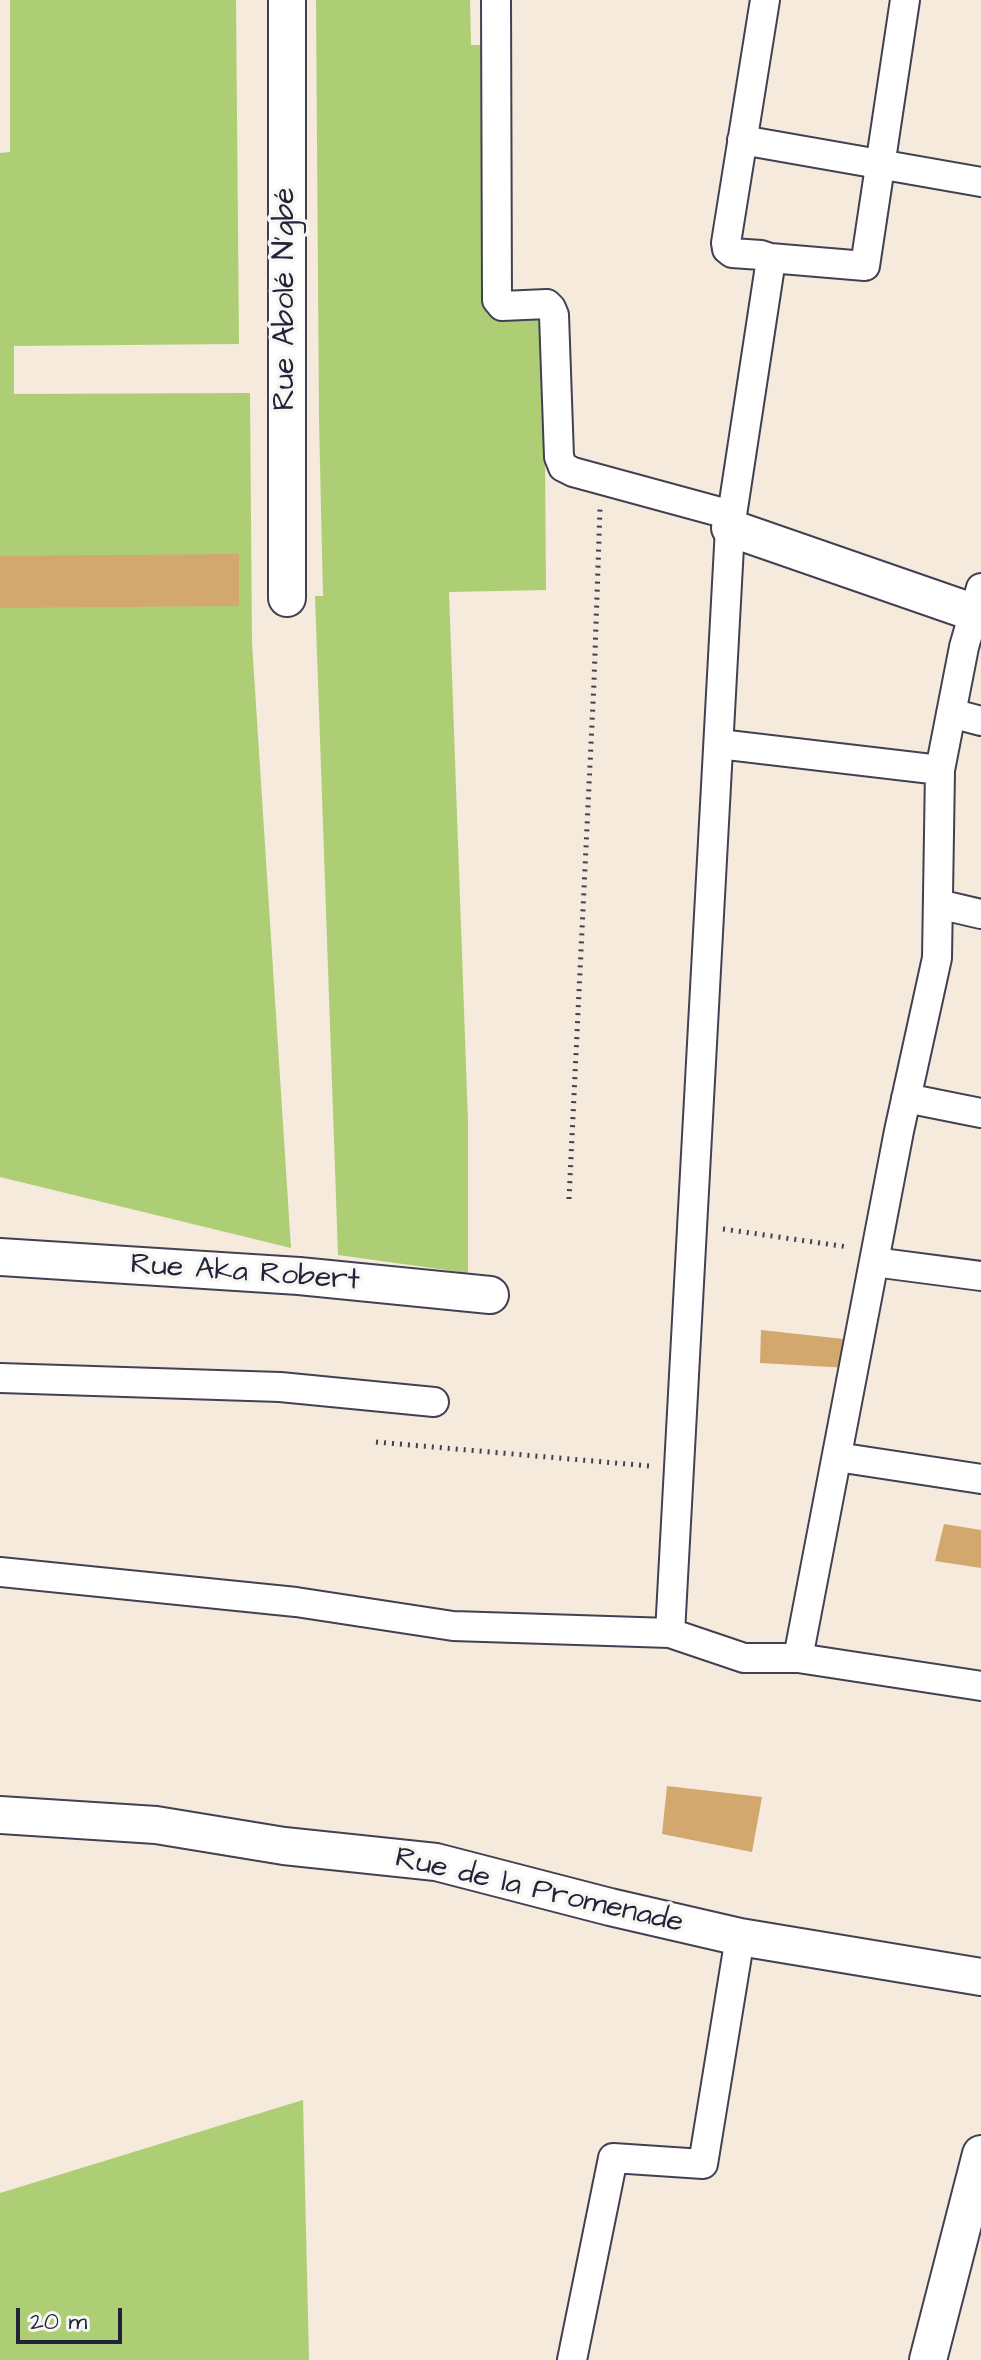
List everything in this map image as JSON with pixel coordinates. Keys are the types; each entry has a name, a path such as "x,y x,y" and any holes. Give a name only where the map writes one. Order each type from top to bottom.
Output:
{"street":[{"name":"Rue Abolé N'gbé","path":"287,0 287,598"},
{"path":"496,0 497,300 502,306 547,304 554,315 559,457 563,467 979,605 964,647 940,770 937,958 906,1098 798,1658"},
{"path":"765,0 727,249 732,253 770,258 865,266 905,0"},
{"path":"742,140 981,182"},
{"path":"670,1633 731,522 770,258"},
{"path":"951,713 981,721"},
{"path":"719,744 940,770"},
{"path":"938,904 981,914"},
{"path":"906,1098 981,1113"},
{"name":"Rue Aka Robert","path":"0,1257 299,1276 490,1295"},
{"path":"875,1257 981,1276"},
{"path":"0,1378 280,1387 434,1402"},
{"path":"837,1457 981,1479"},
{"path":"0,1572 296,1602 453,1626 670,1633 744,1658 798,1658 981,1686"},
{"name":"Rue de la Promenade","path":"0,1815 156,1825 284,1846 436,1862 740,1937 981,1977"},
{"path":"572,2360 613,2158 703,2164 740,1937"},
{"path":"928,2360 975,2203 981,2154"}],"path":[{"path":"569,1199 601,480"},
{"path":"692,1224 875,1257"},
{"path":"376,1442 679,1469"}],"green space":[{"path":"10,0 236,0 239,344 14,346 14,394 250,393 252,643 291,1248 0,1177 0,153 10,152"},
{"path":"316,0 470,0 471,45 487,45 489,313 544,313 546,590 449,592 468,1121 468,1273 338,1255 315,596 323,596"},
{"path":"303,2100 309,2360 0,2360 0,2193"}],"building":[{"path":"239,554 239,606 0,608 0,556"},
{"path":"761,1330 853,1340 849,1368 760,1363"},
{"path":"944,1524 981,1530 981,1568 935,1561"},
{"path":"667,1786 762,1797 752,1852 662,1834"}]}
